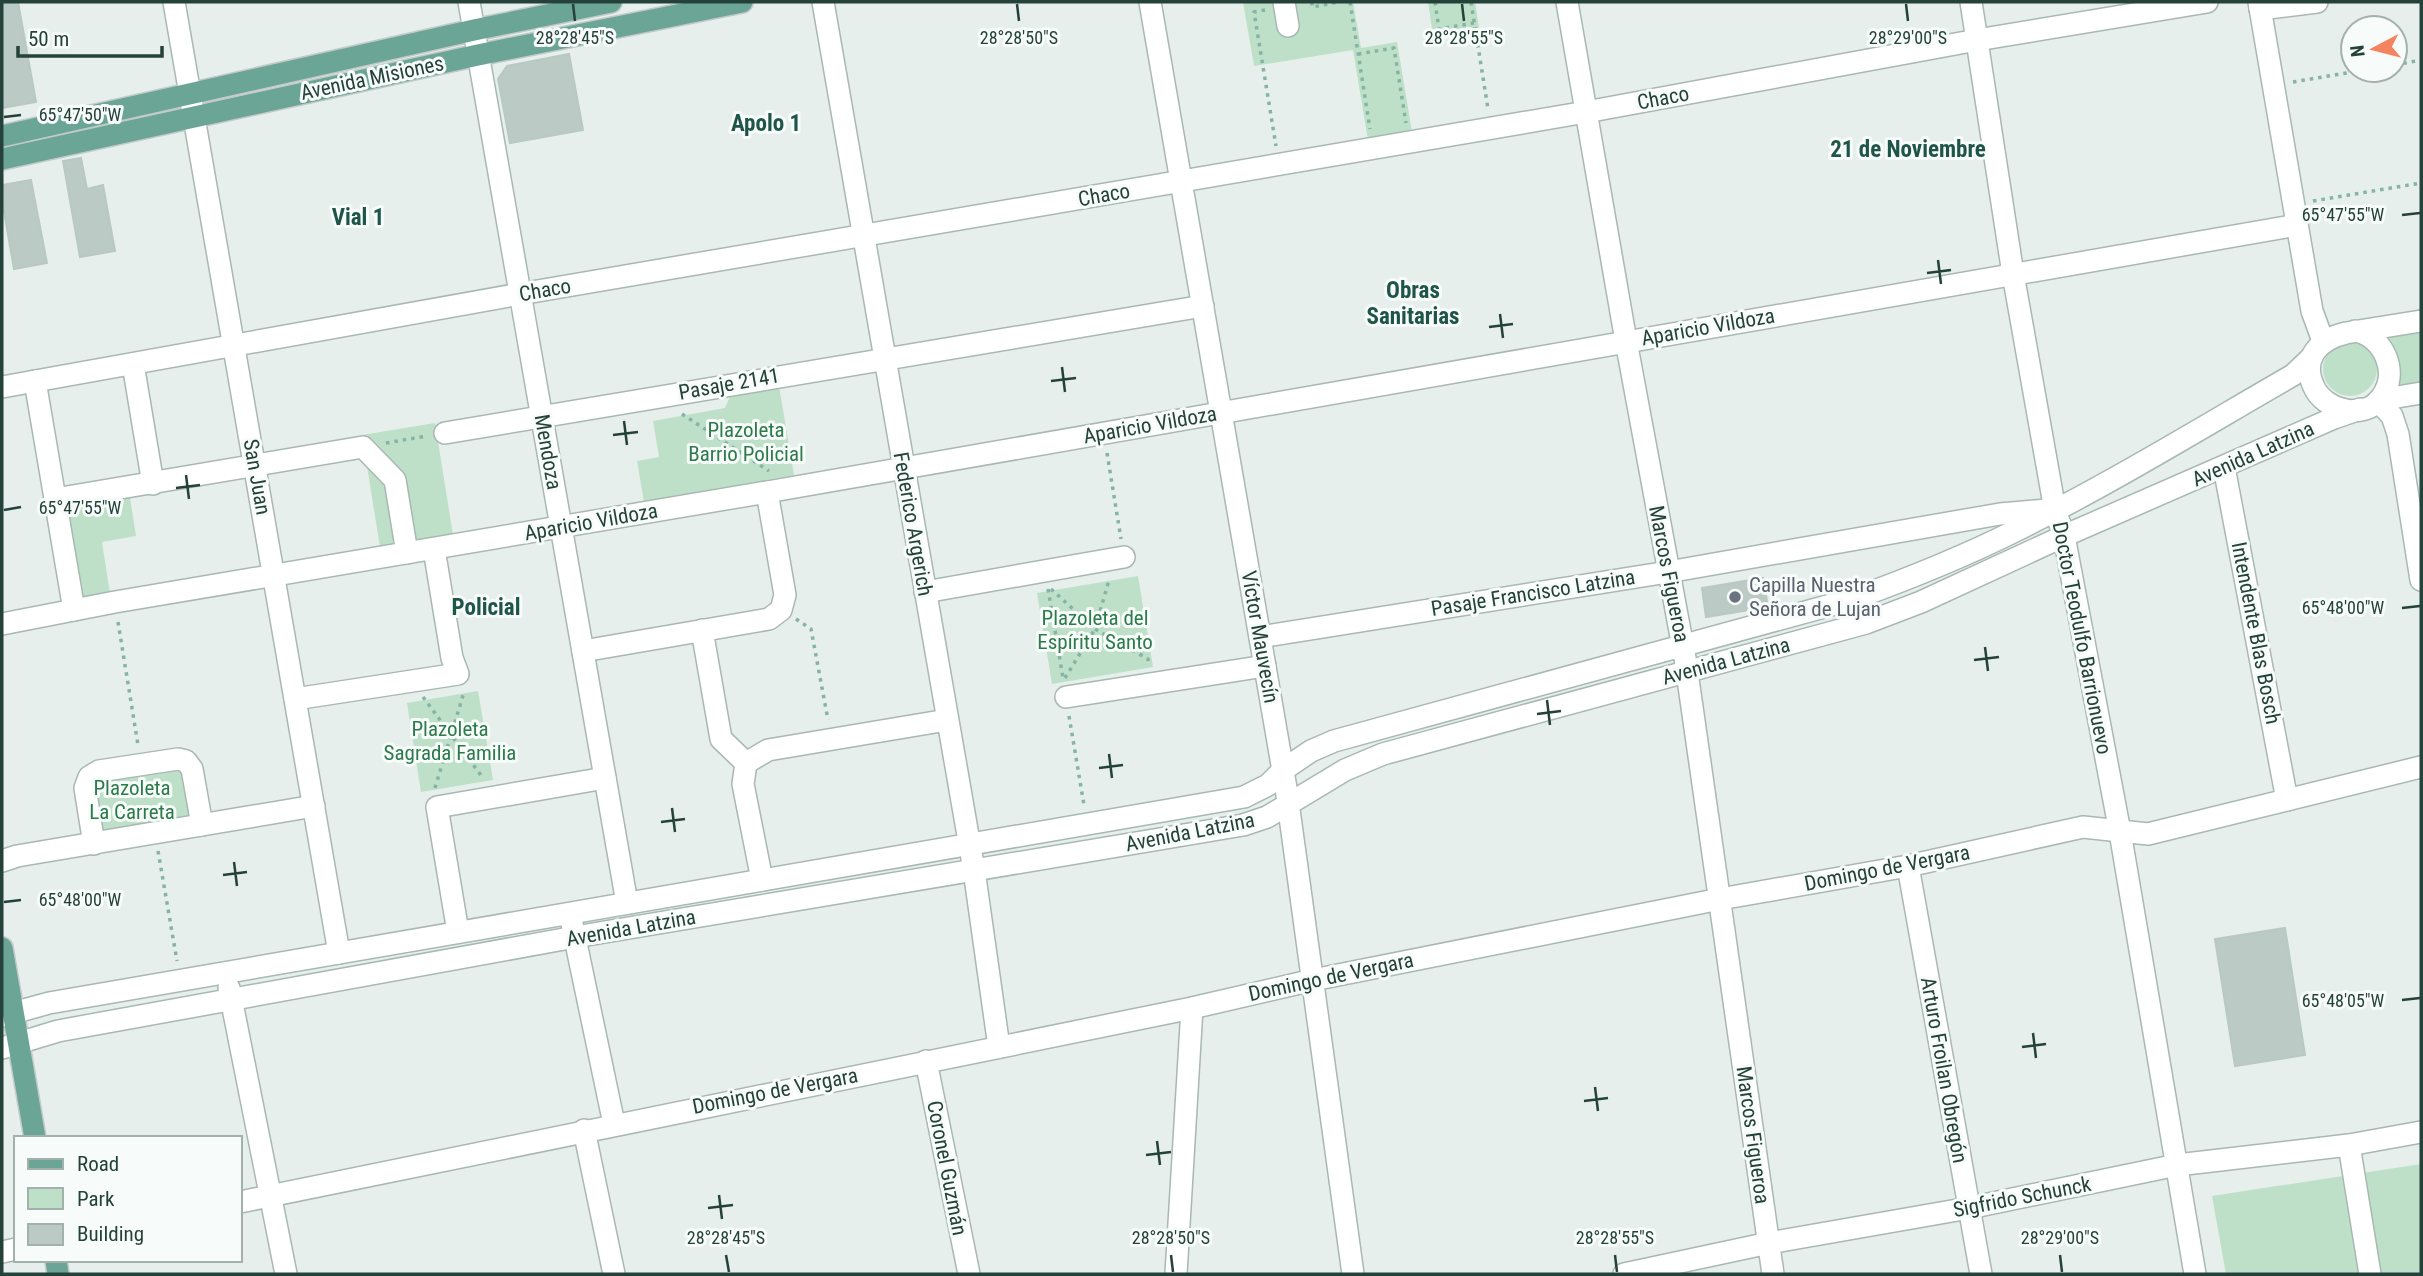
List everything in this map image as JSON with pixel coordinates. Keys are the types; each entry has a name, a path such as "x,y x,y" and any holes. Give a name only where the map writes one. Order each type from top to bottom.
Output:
{"main road":[{"name":"Avenida Misiones","path":"2,136 611,2"},
{"name":"Avenida Misiones","path":"2,159 478,55 743,2"},
{"path":"2,948 10,1045 34,1136"}],"street":[{"name":"San Juan","path":"174,2 339,953"},
{"name":"Mendoza","path":"469,2 627,903"},
{"name":"Federico Argerich","path":"823,2 974,870 999,1047"},
{"name":"Víctor Mauvecín","path":"1150,2 1289,806 1353,1274"},
{"name":"Marcos Figueroa","path":"1567,2 1687,671 1773,1274"},
{"name":"Doctor Teodulfo Barrionuevo","path":"1971,2 2013,274 2055,510 2064,536 2120,832 2195,1274"},
{"name":"Chaco","path":"2,387 520,294 1586,113 1977,40 2207,2"},
{"path":"2316,2 2260,6 2318,349 2310,376 2318,395 2334,407 2347,410 2373,404 2387,382 2386,356 2375,340 2355,331"},
{"name":"Aparicio Vildoza","path":"2,624 115,602 794,488 2013,274 2296,215"},
{"name":"Pasaje 2141","path":"445,433 1203,306"},
{"path":"2318,349 2336,335 2421,321"},
{"name":"Avenida Latzina","path":"8,1014 49,1003 180,980 1244,797 1268,785 1283,770 1311,751 1334,741 1853,598 1901,581 2015,531 2055,510 2293,375 2318,349"},
{"path":"133,364 153,484"},
{"path":"35,381 74,610"},
{"name":"Avenida Latzina","path":"10,1045 58,1031 575,937 1243,825 1289,806 1345,770 1383,754 1866,623 1921,602 2334,418 2373,404 2421,393"},
{"path":"2373,404 2392,416 2398,434 2421,580"},
{"path":"55,499 363,447 395,480 407,553"},
{"name":"Intendente Blas Bosch","path":"2224,467 2287,800"},
{"path":"583,651 769,619 781,610 785,595 767,492"},
{"name":"Pasaje Francisco Latzina","path":"1260,636 1668,572 2000,514 2055,510"},
{"path":"295,699 458,674 452,658 434,549"},
{"path":"925,592 1124,557"},
{"path":"702,630 721,739 746,763"},
{"path":"1065,688 1152,683 1265,666"},
{"path":"746,763 768,750 947,720"},
{"path":"94,844 85,788 89,777 99,771 178,759 186,761 192,769 201,825"},
{"path":"746,763 743,784 762,880"},
{"name":"Domingo de Vergara","path":"242,1202 1192,1008 1313,979 1720,899 1908,866 2083,827 2148,834 2421,767"},
{"path":"458,932 437,807 605,778"},
{"path":"2,861 17,856 314,806"},
{"name":"Arturo Froilan Obregón","path":"1908,866 1980,1274"},
{"path":"570,912 614,1124"},
{"path":"226,972 286,1274"},
{"path":"1176,1274 1192,1008"},
{"name":"Coronel Guzmán","path":"926,1061 969,1274"},
{"path":"584,1130 614,1274"},
{"name":"Sigfrido Schunck","path":"1624,1274 1769,1243 1969,1208 2177,1165 2348,1145 2421,1132"},
{"path":"2348,1145 2370,1274"}],"path":[{"path":"1312,2 1312,7 1339,2"},
{"path":"1350,2 1373,149"},
{"path":"1434,2 1439,29 1474,23"},
{"path":"1471,2 1492,129"},
{"path":"1279,165 1254,12 1285,12"},
{"path":"1358,54 1394,48 1409,143"},
{"path":"2273,85 2339,74"},
{"path":"2296,215 2421,183"},
{"path":"656,397 794,488"},
{"path":"363,447 445,433"},
{"path":"1065,688 1095,629 1110,577 1124,557 1104,434"},
{"path":"1087,824 1048,585 1095,629 1149,659 1152,683"},
{"path":"115,602 142,765"},
{"path":"781,610 811,629 832,739"},
{"path":"437,807 434,790 465,694 458,674"},
{"path":"411,681 497,797"},
{"path":"155,833 180,980"}],"green space":[{"path":"1243,2 1353,2 1361,48 1397,42 1412,132 1368,140 1353,50 1254,66"},
{"path":"1428,2 1475,2 1479,28 1433,35"},
{"path":"2421,328 2421,386 2392,391 2378,335"},
{"path":"2350,342 2369,350 2377,369 2369,388 2350,396 2331,388 2323,369 2331,350"},
{"name":"Plazoleta Barrio Policial","path":"779,386 794,475 644,502 637,461 659,457 653,421 725,408 731,394"},
{"path":"435,423 453,535 380,547 362,435"},
{"path":"127,479 136,536 102,542 110,594 88,598 81,596 60,490"},
{"name":"Plazoleta del Espíritu Santo","path":"1138,576 1153,667 1052,684 1037,593"},
{"name":"Plazoleta Sagrada Familia","path":"478,691 493,780 421,792 407,703"},
{"name":"Plazoleta La Carreta","path":"183,768 190,815 111,831 103,830 100,826 94,789 96,782"},
{"path":"2421,1164 2421,1274 2226,1274 2212,1196"}],"building":[{"path":"18,2 36,102 2,108 2,4"},
{"path":"569,54 583,130 510,143 498,79 507,66"},
{"path":"81,158 87,189 103,185 115,251 80,257 63,161"},
{"path":"31,180 47,263 14,269 2,200 2,185"},
{"name":"Capilla Nuestra Señora de Lujan","path":"1763,578 1768,607 1706,617 1702,588"},
{"path":"2285,928 2305,1055 2235,1066 2215,939"}],"place":[{"name":"Capilla Nuestra Señora de Lujan","path":"1735,597"}],"district":[{"name":"Apolo 1","path":"766,123"},
{"name":"21 de Noviembre","path":"1908,149"},
{"name":"Vial 1","path":"358,217"},
{"name":"Obras Sanitarias","path":"1413,303"},
{"name":"Policial","path":"486,607"}]}
